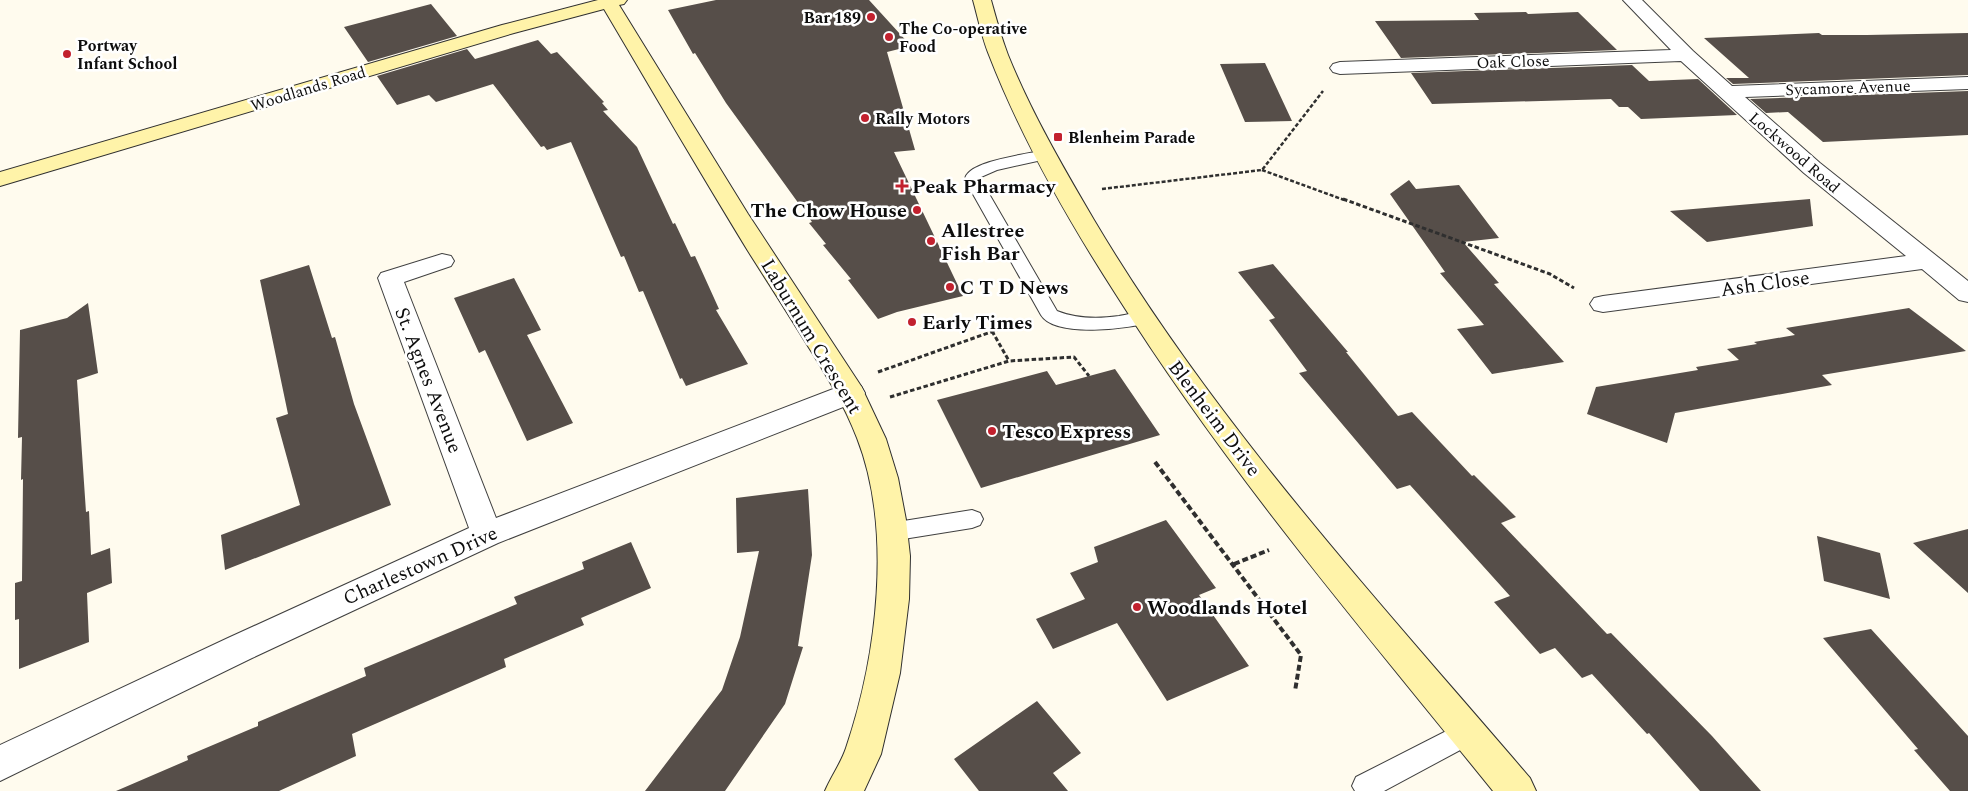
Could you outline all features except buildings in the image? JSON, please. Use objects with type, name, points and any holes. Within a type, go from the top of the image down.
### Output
[{"type":"street","name":"Blenheim Drive","points":[[982,0],[998,54],[1045,155],[1066,194],[1144,318],[1228,438],[1283,509],[1517,791]]},
{"type":"street","name":"Lockwood Road","points":[[1632,0],[1686,55],[1812,168],[1968,294]]},
{"type":"street","name":"Woodlands Road","points":[[0,179],[426,52],[613,1]]},
{"type":"street","name":"Laburnum Crescent","points":[[613,1],[736,214],[851,394],[872,439],[883,478],[891,532],[894,556],[893,598],[884,673],[863,754],[844,791]]},
{"type":"street","name":"Oak Close","points":[[1340,68],[1686,55]]},
{"type":"street","name":"Sycamore Avenue","points":[[1728,92],[1968,83]]},
{"type":"street","name":"St. Agnes Avenue","points":[[442,261],[390,278],[487,534]]},
{"type":"street","name":"Ash Close","points":[[1602,304],[1927,261]]},
{"type":"street","name":"Charlestown Drive","points":[[0,764],[275,632],[487,534],[851,394]]},
{"type":"lane","points":[[1045,155],[984,168],[973,175],[973,180],[1050,315],[1062,321],[1085,326],[1144,318]]},
{"type":"lane","points":[[891,532],[972,519]]},
{"type":"lane","points":[[1366,786],[1468,732]]},
{"type":"path","points":[[1262,170],[1340,68]]},
{"type":"path","points":[[1066,194],[1262,170],[1550,274],[1602,304]]},
{"type":"path","points":[[851,394],[992,331],[1048,311]]},
{"type":"path","points":[[992,331],[1009,361]]},
{"type":"path","points":[[851,394],[1009,361],[1074,357],[1089,376]]},
{"type":"path","points":[[1155,462],[1302,655],[1295,691]]},
{"type":"place","name":"Bar 189","points":[[871,17]]},
{"type":"place","name":"The Co-operative Food","points":[[889,37]]},
{"type":"place","name":"Portway Infant School","points":[[67,54]]},
{"type":"place","name":"Rally Motors","points":[[865,118]]},
{"type":"place","name":"Blenheim Parade","points":[[1058,137]]},
{"type":"place","name":"Peak Pharmacy","points":[[902,186]]},
{"type":"place","name":"The Chow House","points":[[917,210]]},
{"type":"place","name":"Allestree Fish Bar","points":[[931,241]]},
{"type":"place","name":"C T D News","points":[[950,287]]},
{"type":"place","name":"Early Times","points":[[912,322]]},
{"type":"place","name":"Tesco Express","points":[[992,431]]},
{"type":"place","name":"Woodlands Hotel","points":[[1137,607]]}]
